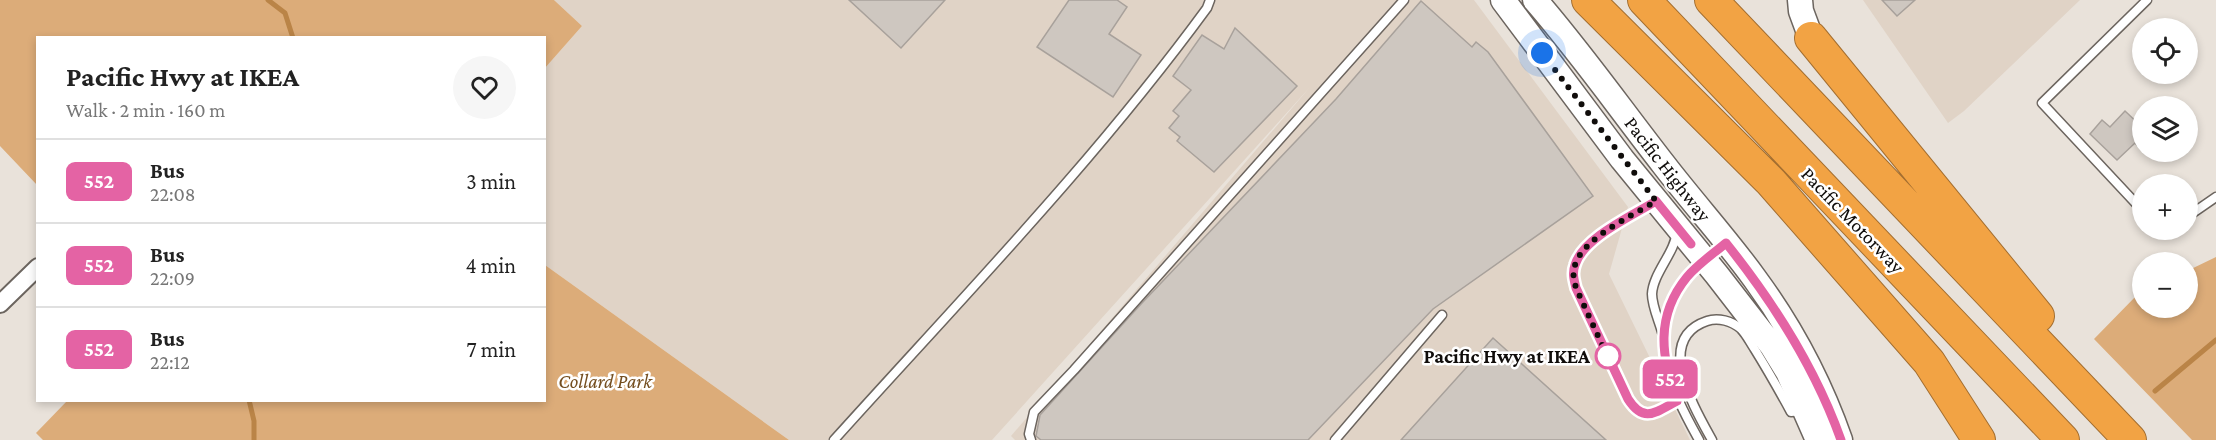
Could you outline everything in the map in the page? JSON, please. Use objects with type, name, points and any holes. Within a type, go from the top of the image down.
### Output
[{"type":"highway","points":[[1588,0],[1771,182],[1929,362],[1979,440]]},
{"type":"highway","name":"Pacific Motorway","points":[[1644,0],[2063,440]]},
{"type":"highway","points":[[1711,0],[2130,440]]},
{"type":"highway","points":[[1811,38],[2139,440]]},
{"type":"street","name":"Pacific Highway","points":[[1503,0],[1656,201],[1772,346],[1788,372],[1818,440]]},
{"type":"street","name":"Pacific Highway","points":[[1535,0],[1755,279],[1790,333],[1829,408],[1840,440]]},
{"type":"street","points":[[1800,0],[1801,11],[1811,38]]},
{"type":"street","points":[[0,304],[36,269]]},
{"type":"lane","points":[[834,440],[1065,184],[1164,66],[1207,8],[1210,0]]},
{"type":"lane","points":[[1031,440],[1029,434],[1034,412],[1404,0]]},
{"type":"lane","points":[[2132,199],[2042,103],[2147,0]]},
{"type":"lane","points":[[2198,209],[2216,197]]},
{"type":"lane","points":[[1656,201],[1587,245],[1575,264],[1573,275],[1576,288],[1635,410],[1643,414],[1653,414],[1677,401]]},
{"type":"lane","points":[[1677,227],[1674,244],[1652,294],[1663,335],[1666,366],[1677,401],[1699,440]]},
{"type":"lane","points":[[1663,335],[1667,316],[1679,288],[1726,243]]},
{"type":"lane","points":[[1335,440],[1442,315]]},
{"type":"lane","points":[[1712,440],[1682,375],[1679,360],[1680,347],[1690,331],[1711,320],[1727,320],[1741,330],[1768,370],[1791,412],[1807,411]]},
{"type":"shaded area","points":[[554,0],[1474,0],[1628,207],[1609,274],[1690,440],[1015,440],[1011,436],[1310,87],[992,440],[789,440],[546,266],[546,67],[582,26]]},
{"type":"shaded area","points":[[1863,0],[2080,0],[1964,111],[1948,123]]},
{"type":"green space","points":[[0,0],[554,0],[582,26],[546,67],[546,36],[36,36],[36,184],[0,146]]},
{"type":"green space","points":[[2216,257],[2216,440],[2192,440],[2094,339],[2132,300],[2132,318],[2198,318],[2198,266]]},
{"type":"green space","name":"Collard Park","points":[[546,266],[789,440],[43,440],[36,433],[66,402],[546,402]]},
{"type":"building","points":[[849,0],[945,0],[901,48]]},
{"type":"building","points":[[1069,0],[1117,0],[1127,7],[1109,34],[1141,55],[1113,97],[1037,47]]},
{"type":"building","points":[[1882,0],[1915,0],[1897,16]]},
{"type":"building","points":[[1421,1],[1472,47],[1476,42],[1488,52],[1593,196],[1433,309],[1308,440],[1041,440],[1036,436],[1040,415],[1142,303],[1336,99]]},
{"type":"building","points":[[1235,28],[1297,86],[1214,172],[1177,141],[1180,137],[1169,128],[1179,116],[1173,111],[1191,90],[1173,76],[1202,35],[1224,49]]},
{"type":"building","points":[[2125,111],[2132,118],[2132,146],[2117,160],[2090,134],[2102,120],[2110,127]]},
{"type":"building","points":[[1493,338],[1606,440],[1401,440]]},
{"type":"waterway","points":[[268,0],[285,13],[292,36]]},
{"type":"waterway","points":[[2155,391],[2216,340]]},
{"type":"waterway","points":[[249,402],[254,421],[254,440]]},
{"type":"bus line","name":"552","points":[[1691,244],[1656,201],[1587,245],[1575,264],[1573,275],[1576,288],[1635,410],[1643,414],[1653,414],[1677,401],[1663,349],[1667,316],[1679,288],[1726,243],[1755,279],[1790,333],[1829,408],[1841,440]]},
{"type":"place","name":"Pacific Hwy at IKEA","points":[[1608,356]]},
{"type":"route","points":[[1542,53],[1656,201],[1587,245],[1575,264],[1573,275],[1576,288],[1610,362],[1608,356]]}]
